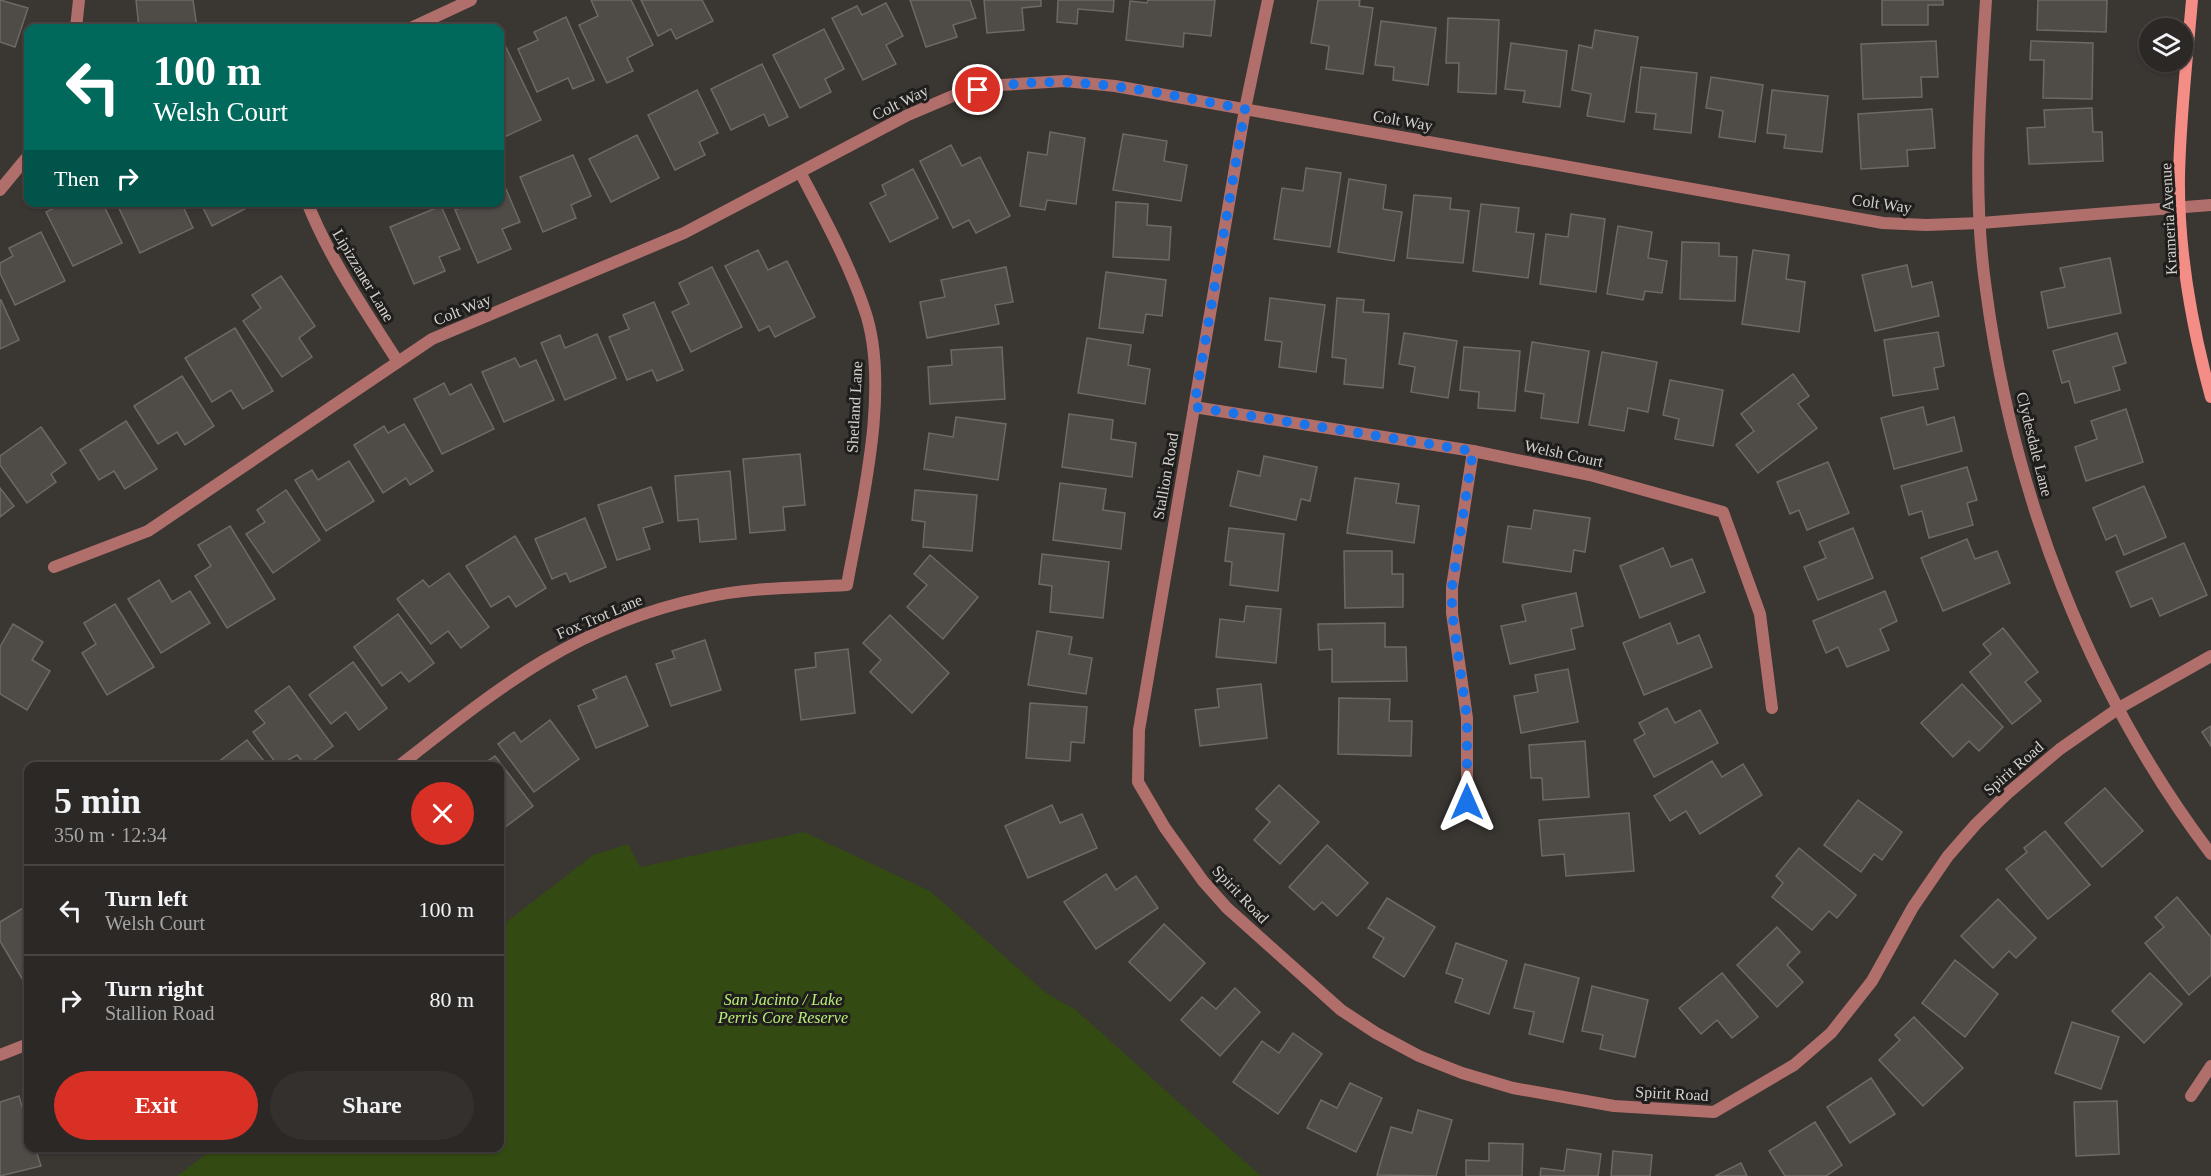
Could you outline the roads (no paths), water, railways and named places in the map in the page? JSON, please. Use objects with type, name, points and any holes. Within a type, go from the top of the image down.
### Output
[{"type":"street","points":[[76,24],[79,0]]},
{"type":"street","points":[[417,24],[447,5],[471,0]]},
{"type":"street","name":"Stallion Road","points":[[1138,782],[1139,730],[1245,109],[1268,0]]},
{"type":"street","name":"Clydesdale Lane","points":[[1986,0],[1979,122],[1981,224],[1988,301],[2009,418],[2031,502],[2055,572],[2084,640],[2119,708],[2189,825],[2211,854]]},
{"type":"street","name":"Krameria Avenue","points":[[2192,0],[2181,130],[2180,209],[2192,312],[2211,397]]},
{"type":"street","name":"Colt Way","points":[[54,567],[148,531],[432,339],[625,260],[684,232],[917,111],[955,95],[1001,85],[1065,81],[1115,86],[1883,223],[1981,224],[2211,205]]},
{"type":"street","points":[[0,190],[24,161]]},
{"type":"street","name":"Shetland Lane","points":[[800,172],[834,238],[865,310],[874,354],[873,417],[863,499],[847,585]]},
{"type":"street","name":"Lipizzaner Lane","points":[[309,207],[319,232],[345,280],[398,362]]},
{"type":"street","name":"Welsh Court","points":[[1194,407],[1473,451],[1590,475],[1723,512],[1760,614],[1772,708]]},
{"type":"street","points":[[1467,802],[1467,718],[1452,612],[1452,587],[1473,451]]},
{"type":"street","name":"Fox Trot Lane","points":[[404,762],[490,694],[540,660],[596,632],[648,611],[703,597],[753,591],[847,585]]},
{"type":"street","name":"Spirit Road","points":[[1138,782],[1165,828],[1203,881],[1227,908],[1341,1010],[1376,1033],[1419,1056],[1462,1073],[1513,1088],[1614,1106],[1714,1112],[1794,1065],[1831,1033],[1872,981],[1913,907],[1942,864],[1976,824],[2060,749],[2119,708],[2211,656]]},
{"type":"street","points":[[0,1055],[24,1046]]},
{"type":"street","points":[[2191,1096],[2211,1066]]},
{"type":"park label","name":"San Jacinto / Lake Perris Core Reserve","points":[[783,1008]]}]
